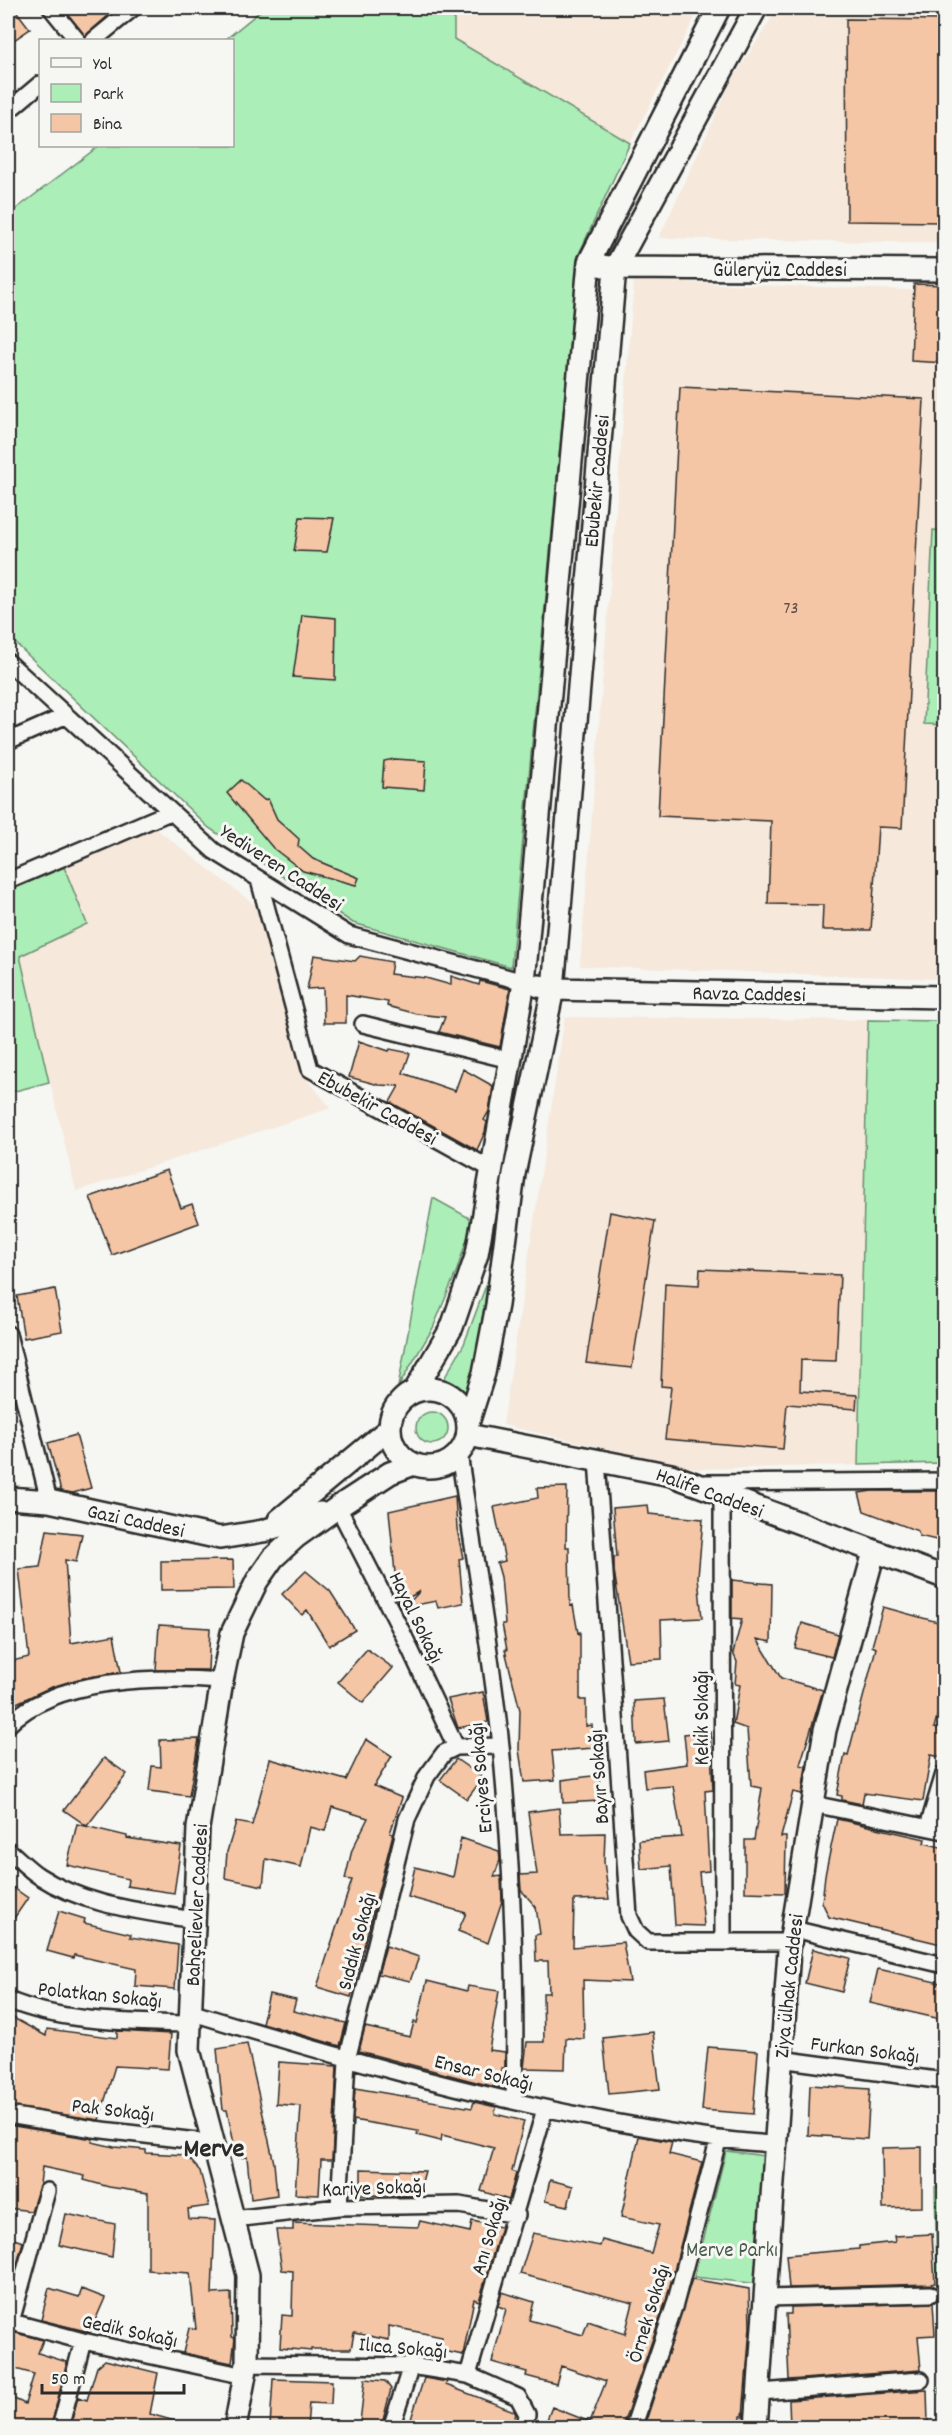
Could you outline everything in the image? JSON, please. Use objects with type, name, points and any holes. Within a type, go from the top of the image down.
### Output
[{"type":"main road","name":"Ebubekir Caddesi","points":[[414,1392],[435,1360],[466,1290],[477,1254],[524,982],[590,262],[719,8]]},
{"type":"main road","name":"Ebubekir Caddesi","points":[[465,1437],[484,1373],[497,1305],[514,1174],[553,989],[615,268],[756,8]]},
{"type":"main road","name":"Güleryüz Caddesi","points":[[590,262],[615,268],[945,270]]},
{"type":"main road","points":[[524,982],[553,989]]},
{"type":"main road","name":"Ravza Caddesi","points":[[553,989],[945,997]]},
{"type":"main road","name":"Ebubekir Caddesi","points":[[491,1169],[514,1174]]},
{"type":"main road","points":[[435,1389],[447,1393],[458,1401],[465,1437],[445,1464],[433,1467],[414,1464],[399,1453],[392,1441],[390,1428],[392,1415],[399,1403],[414,1392],[435,1389]]},
{"type":"main road","points":[[263,1531],[299,1506],[390,1428]]},
{"type":"main road","name":"Halife Caddesi","points":[[465,1437],[663,1473],[945,1577]]},
{"type":"main road","name":"Bahçelievler Caddesi","points":[[235,2427],[246,2370],[248,2275],[189,2050],[198,1828],[222,1681],[232,1633],[256,1581],[273,1558],[296,1537],[338,1507],[390,1473],[414,1464]]},
{"type":"main road","name":"Gazi Caddesi","points":[[8,1498],[49,1501],[220,1538],[263,1531],[338,1507]]},
{"type":"main road","name":"Ziya ülhak Caddesi","points":[[756,2427],[780,2059],[792,1936],[825,1730],[874,1552]]},
{"type":"street","points":[[51,8],[75,39]]},
{"type":"street","points":[[94,39],[134,8]]},
{"type":"street","points":[[8,111],[39,85]]},
{"type":"street","name":"Yediveren Caddesi","points":[[8,662],[214,851],[259,880],[349,935],[524,982]]},
{"type":"street","points":[[8,741],[65,716]]},
{"type":"street","points":[[8,881],[170,812]]},
{"type":"street","name":"Ebubekir Caddesi","points":[[259,880],[310,1069],[491,1169]]},
{"type":"street","points":[[363,1024],[510,1060]]},
{"type":"street","points":[[8,1334],[49,1501]]},
{"type":"street","name":"Erciyes Sokağı","points":[[465,1437],[501,1746],[513,1940],[516,2032],[514,2101]]},
{"type":"street","name":"Bayır Sokağı","points":[[597,1460],[629,1916],[636,1931],[648,1942],[723,1942],[792,1936],[945,1965]]},
{"type":"street","points":[[693,1483],[945,1481]]},
{"type":"street","name":"Kekik Sokağı","points":[[722,1495],[723,1942]]},
{"type":"street","name":"Hayal Sokağı","points":[[338,1507],[404,1634],[456,1747]]},
{"type":"street","points":[[8,1725],[16,1716],[55,1695],[110,1683],[191,1679],[222,1681]]},
{"type":"street","points":[[456,1747],[501,1746]]},
{"type":"street","name":"Sıddık Sokağı","points":[[339,2207],[347,2060],[407,1819],[427,1776],[444,1753],[456,1747]]},
{"type":"street","points":[[928,1827],[945,1774]]},
{"type":"street","points":[[813,1804],[945,1831]]},
{"type":"street","points":[[8,1850],[39,1876],[74,1893],[106,1905],[194,1920]]},
{"type":"street","name":"Polatkan Sokağı","points":[[8,2000],[42,2012],[129,2022],[190,2018]]},
{"type":"street","name":"Ensar Sokağı","points":[[190,2018],[545,2109],[718,2141],[774,2144]]},
{"type":"street","name":"Furkan Sokağı","points":[[780,2059],[945,2081]]},
{"type":"street","name":"Anı Sokağı","points":[[468,2375],[517,2214],[545,2109]]},
{"type":"street","name":"Pak Sokağı","points":[[8,2115],[94,2129],[214,2143]]},
{"type":"street","name":"Örnek Sokağı","points":[[633,2427],[675,2304],[718,2141]]},
{"type":"street","points":[[10,2321],[46,2191]]},
{"type":"street","name":"Kariye Sokağı","points":[[233,2219],[339,2207],[459,2205],[517,2214]]},
{"type":"street","points":[[766,2298],[930,2294]]},
{"type":"street","name":"Gedik Sokağı","points":[[10,2321],[83,2341],[246,2370]]},
{"type":"street","points":[[60,2427],[83,2341]]},
{"type":"street","points":[[391,2427],[411,2366]]},
{"type":"street","name":"Ilıca Sokağı","points":[[246,2370],[411,2366],[468,2375],[518,2397],[526,2414],[525,2427]]},
{"type":"street","points":[[760,2391],[921,2380]]},
{"type":"shaded area","points":[[454,8],[700,8],[630,143],[453,39]]},
{"type":"shaded area","points":[[778,8],[944,8],[944,243],[659,238],[731,82]]},
{"type":"shaded area","points":[[634,281],[944,291],[944,531],[933,531],[924,724],[944,725],[944,979],[580,966]]},
{"type":"shaded area","points":[[154,827],[259,908],[306,1078],[331,1108],[76,1191],[20,955],[86,924],[64,867]]},
{"type":"shaded area","points":[[565,1017],[868,1020],[858,1465],[699,1469],[503,1425]]},
{"type":"green space","points":[[264,8],[454,8],[454,39],[630,143],[578,256],[511,967],[353,923],[209,828],[8,636],[8,215],[98,147],[234,147],[234,39],[226,39]]},
{"type":"green space","points":[[933,530],[944,531],[944,725],[924,724]]},
{"type":"green space","points":[[64,867],[87,924],[20,956],[49,1082],[8,1093],[8,891]]},
{"type":"green space","points":[[868,1020],[944,1021],[944,1463],[858,1465]]},
{"type":"green space","points":[[433,1198],[473,1220],[457,1270],[433,1328],[398,1387]]},
{"type":"green space","points":[[488,1280],[470,1401],[441,1384],[464,1344]]},
{"type":"green space","points":[[432,1412],[443,1417],[448,1428],[443,1439],[432,1444],[421,1439],[416,1428],[421,1417]]},
{"type":"green space","name":"Merve Parkı","points":[[726,2151],[765,2156],[760,2284],[694,2277]]},
{"type":"green space","points":[[935,2187],[944,2187],[944,2428],[941,2427]]},
{"type":"building","points":[[8,8],[14,8],[30,29],[8,44]]},
{"type":"building","points":[[63,8],[117,8],[85,36]]},
{"type":"building","points":[[846,19],[945,20],[945,222],[847,221]]},
{"type":"building","points":[[914,284],[945,285],[945,363],[911,361]]},
{"type":"building","points":[[680,387],[924,399],[902,828],[878,827],[871,930],[822,930],[823,905],[768,904],[771,821],[658,816]]},
{"type":"building","points":[[300,517],[334,518],[327,552],[294,551]]},
{"type":"building","points":[[302,615],[336,618],[335,680],[293,677]]},
{"type":"building","points":[[394,759],[426,761],[424,790],[382,787],[384,761]]},
{"type":"building","points":[[241,780],[264,800],[268,799],[277,819],[299,839],[298,846],[313,859],[359,878],[356,885],[303,871],[273,848],[227,793]]},
{"type":"building","points":[[314,955],[355,961],[360,956],[392,962],[390,974],[426,978],[451,985],[451,976],[479,985],[480,981],[510,989],[500,1047],[439,1032],[445,1017],[417,1014],[387,1006],[388,1002],[346,995],[346,1023],[324,1023],[323,988],[307,989]]},
{"type":"building","points":[[359,1041],[389,1051],[390,1049],[410,1053],[403,1073],[455,1091],[463,1069],[493,1086],[489,1111],[484,1120],[487,1122],[485,1132],[477,1150],[390,1102],[399,1086],[379,1085],[349,1077]]},
{"type":"building","points":[[167,1170],[181,1208],[192,1204],[199,1223],[112,1255],[90,1197]]},
{"type":"building","points":[[610,1212],[655,1221],[632,1368],[586,1363]]},
{"type":"building","points":[[700,1269],[840,1275],[836,1361],[801,1360],[800,1391],[857,1395],[856,1409],[787,1404],[783,1449],[665,1439],[671,1387],[661,1386],[665,1283],[699,1285]]},
{"type":"building","points":[[55,1289],[62,1331],[24,1338],[17,1296]]},
{"type":"building","points":[[76,1435],[91,1488],[73,1493],[61,1491],[48,1443]]},
{"type":"building","points":[[567,1487],[566,1547],[569,1547],[570,1606],[573,1605],[578,1633],[580,1632],[580,1700],[586,1700],[586,1726],[592,1725],[594,1748],[552,1751],[555,1780],[524,1782],[519,1750],[520,1710],[505,1650],[507,1650],[502,1624],[505,1624],[501,1577],[497,1563],[505,1561],[494,1507],[538,1498],[537,1488]]},
{"type":"building","points":[[945,1491],[945,1542],[919,1536],[918,1531],[864,1511],[859,1493]]},
{"type":"building","points":[[455,1496],[457,1529],[463,1558],[459,1559],[463,1603],[438,1608],[436,1601],[405,1607],[420,1591],[398,1604],[389,1511]]},
{"type":"building","points":[[648,1505],[649,1514],[703,1519],[698,1577],[702,1618],[661,1620],[662,1659],[628,1661],[614,1570],[614,1557],[617,1557],[613,1508]]},
{"type":"building","points":[[47,1530],[82,1534],[76,1562],[65,1560],[71,1643],[114,1635],[121,1672],[78,1679],[49,1688],[8,1707],[8,1662],[29,1657],[19,1569],[40,1567]]},
{"type":"building","points":[[233,1560],[234,1589],[161,1590],[161,1561]]},
{"type":"building","points":[[306,1571],[330,1591],[355,1630],[329,1646],[307,1610],[302,1615],[282,1594]]},
{"type":"building","points":[[732,1580],[772,1584],[771,1642],[757,1639],[781,1678],[823,1690],[800,1765],[806,1766],[802,1794],[793,1792],[781,1837],[786,1837],[785,1893],[745,1892],[745,1840],[754,1840],[762,1788],[751,1786],[747,1729],[733,1724],[740,1685],[735,1684],[737,1662],[733,1653],[742,1619],[732,1618]]},
{"type":"building","points":[[883,1607],[945,1624],[945,1687],[934,1728],[945,1730],[945,1758],[931,1755],[923,1801],[864,1793],[862,1804],[842,1800],[842,1796],[837,1795],[845,1754],[848,1755],[876,1648],[872,1646]]},
{"type":"building","points":[[802,1623],[838,1634],[832,1657],[795,1648]]},
{"type":"building","points":[[159,1625],[210,1628],[208,1670],[156,1670]]},
{"type":"building","points":[[367,1649],[393,1668],[363,1703],[338,1682]]},
{"type":"building","points":[[483,1692],[488,1722],[458,1728],[448,1699]]},
{"type":"building","points":[[664,1699],[669,1741],[636,1744],[634,1701]]},
{"type":"building","points":[[710,1731],[713,1790],[705,1791],[709,1871],[699,1872],[704,1926],[675,1925],[671,1866],[641,1869],[639,1840],[682,1837],[673,1786],[645,1788],[643,1770],[687,1764],[684,1734]]},
{"type":"building","points":[[199,1739],[189,1796],[149,1791],[152,1766],[161,1767],[160,1740]]},
{"type":"building","points":[[366,1739],[392,1756],[374,1786],[402,1798],[390,1833],[393,1834],[351,1997],[317,1987],[352,1880],[345,1879],[352,1850],[368,1818],[332,1807],[325,1831],[310,1827],[301,1867],[266,1859],[263,1886],[225,1878],[227,1852],[236,1822],[252,1825],[270,1759],[346,1780]]},
{"type":"building","points":[[104,1758],[127,1774],[87,1826],[64,1810]]},
{"type":"building","points":[[456,1759],[483,1778],[467,1799],[440,1780]]},
{"type":"building","points":[[599,1775],[600,1801],[563,1803],[562,1780]]},
{"type":"building","points":[[559,1808],[561,1834],[605,1833],[604,1862],[609,1899],[574,1900],[573,1947],[623,1942],[630,1982],[583,1980],[584,2039],[566,2038],[565,2069],[524,2068],[527,2042],[544,2042],[543,1993],[549,1993],[548,1961],[536,1961],[535,1935],[540,1934],[536,1907],[521,1890],[520,1875],[537,1874],[528,1812]]},
{"type":"building","points":[[837,1819],[925,1839],[924,1843],[945,1848],[945,1945],[829,1917],[822,1902],[825,1875]]},
{"type":"building","points":[[77,1824],[127,1836],[127,1838],[181,1846],[174,1893],[127,1886],[128,1879],[67,1865]]},
{"type":"building","points":[[461,1838],[499,1851],[500,1860],[494,1877],[501,1876],[502,1901],[488,1943],[458,1931],[466,1913],[408,1897],[415,1867],[453,1877]]},
{"type":"building","points":[[8,1884],[28,1898],[8,1927]]},
{"type":"building","points":[[59,1911],[85,1919],[84,1923],[131,1934],[130,1937],[178,1945],[175,1989],[135,1986],[136,1969],[47,1951]]},
{"type":"building","points":[[386,1946],[419,1957],[410,1981],[378,1974]]},
{"type":"building","points":[[813,1949],[850,1958],[842,1992],[805,1983]]},
{"type":"building","points":[[878,1969],[945,1984],[945,2020],[870,2003]]},
{"type":"building","points":[[427,1981],[467,1991],[468,1986],[499,1991],[489,2050],[505,2052],[505,2068],[501,2068],[499,2088],[359,2051],[365,2027],[410,2037],[414,2022],[417,2023]]},
{"type":"building","points":[[269,1994],[296,2000],[293,2011],[346,2023],[340,2046],[262,2023]]},
{"type":"building","points":[[8,2015],[46,2036],[47,2029],[117,2038],[117,2031],[171,2034],[168,2069],[115,2066],[99,2120],[8,2106]]},
{"type":"building","points":[[653,2032],[660,2089],[609,2094],[603,2038]]},
{"type":"building","points":[[247,2044],[274,2163],[277,2195],[251,2199],[247,2157],[237,2158],[227,2110],[223,2110],[217,2049]]},
{"type":"building","points":[[708,2047],[758,2051],[753,2114],[702,2110]]},
{"type":"building","points":[[279,2062],[337,2066],[332,2160],[321,2160],[319,2195],[295,2194],[301,2106],[276,2104]]},
{"type":"building","points":[[810,2085],[870,2089],[867,2139],[808,2135]]},
{"type":"building","points":[[355,2088],[472,2108],[474,2102],[496,2107],[495,2114],[524,2121],[512,2171],[516,2173],[509,2200],[481,2191],[494,2148],[442,2135],[441,2141],[417,2135],[418,2131],[353,2120]]},
{"type":"building","points":[[8,2125],[93,2139],[92,2142],[146,2150],[146,2153],[186,2155],[200,2171],[209,2206],[188,2209],[189,2219],[215,2220],[212,2294],[231,2293],[232,2337],[235,2338],[232,2363],[183,2353],[189,2328],[196,2329],[190,2273],[148,2270],[148,2193],[109,2187],[84,2180],[85,2176],[42,2167],[40,2184],[31,2211],[8,2208]]},
{"type":"building","points":[[639,2136],[672,2142],[669,2154],[702,2162],[666,2301],[622,2427],[544,2427],[552,2407],[590,2422],[606,2381],[561,2366],[556,2384],[526,2376],[527,2372],[492,2362],[506,2309],[498,2306],[502,2292],[534,2302],[529,2320],[583,2335],[588,2321],[625,2334],[633,2303],[520,2274],[533,2233],[600,2246],[602,2240],[651,2253],[659,2225],[621,2217]]},
{"type":"building","points":[[922,2147],[922,2207],[883,2208],[882,2148]]},
{"type":"building","points":[[361,2169],[425,2171],[418,2196],[361,2195]]},
{"type":"building","points":[[550,2180],[573,2186],[568,2206],[545,2201]]},
{"type":"building","points":[[66,2214],[115,2224],[112,2257],[59,2245]]},
{"type":"building","points":[[420,2221],[470,2232],[472,2221],[501,2227],[479,2301],[474,2299],[463,2355],[439,2350],[442,2337],[389,2326],[389,2340],[354,2333],[351,2349],[311,2349],[311,2351],[280,2348],[282,2315],[292,2316],[293,2271],[282,2270],[276,2230],[293,2230],[293,2223],[418,2227]]},
{"type":"building","points":[[932,2234],[935,2283],[789,2288],[786,2255],[859,2249],[859,2246],[895,2242],[894,2236]]},
{"type":"building","points":[[8,2237],[23,2242],[8,2298]]},
{"type":"building","points":[[692,2279],[749,2289],[750,2327],[743,2416],[741,2416],[740,2427],[659,2427],[645,2424]]},
{"type":"building","points":[[49,2288],[79,2297],[82,2289],[105,2298],[90,2332],[41,2320]]},
{"type":"building","points":[[933,2303],[935,2335],[918,2336],[921,2370],[789,2380],[786,2314],[791,2314],[791,2307]]},
{"type":"building","points":[[8,2331],[43,2340],[38,2353],[67,2362],[51,2427],[8,2427],[8,2396],[25,2404],[34,2374],[8,2367]]},
{"type":"building","points":[[105,2360],[158,2373],[150,2414],[182,2423],[182,2427],[70,2427],[78,2397],[87,2400],[97,2367]]},
{"type":"building","points":[[424,2378],[447,2382],[446,2385],[514,2411],[516,2414],[511,2427],[439,2427],[411,2419]]},
{"type":"building","points":[[273,2379],[332,2381],[331,2404],[309,2403],[307,2427],[270,2427]]},
{"type":"building","points":[[365,2379],[385,2381],[391,2389],[382,2424],[360,2422]]},
{"type":"building","points":[[927,2390],[928,2424],[790,2427],[789,2400]]},
{"type":"district","name":"Merve","points":[[214,2147]]}]
